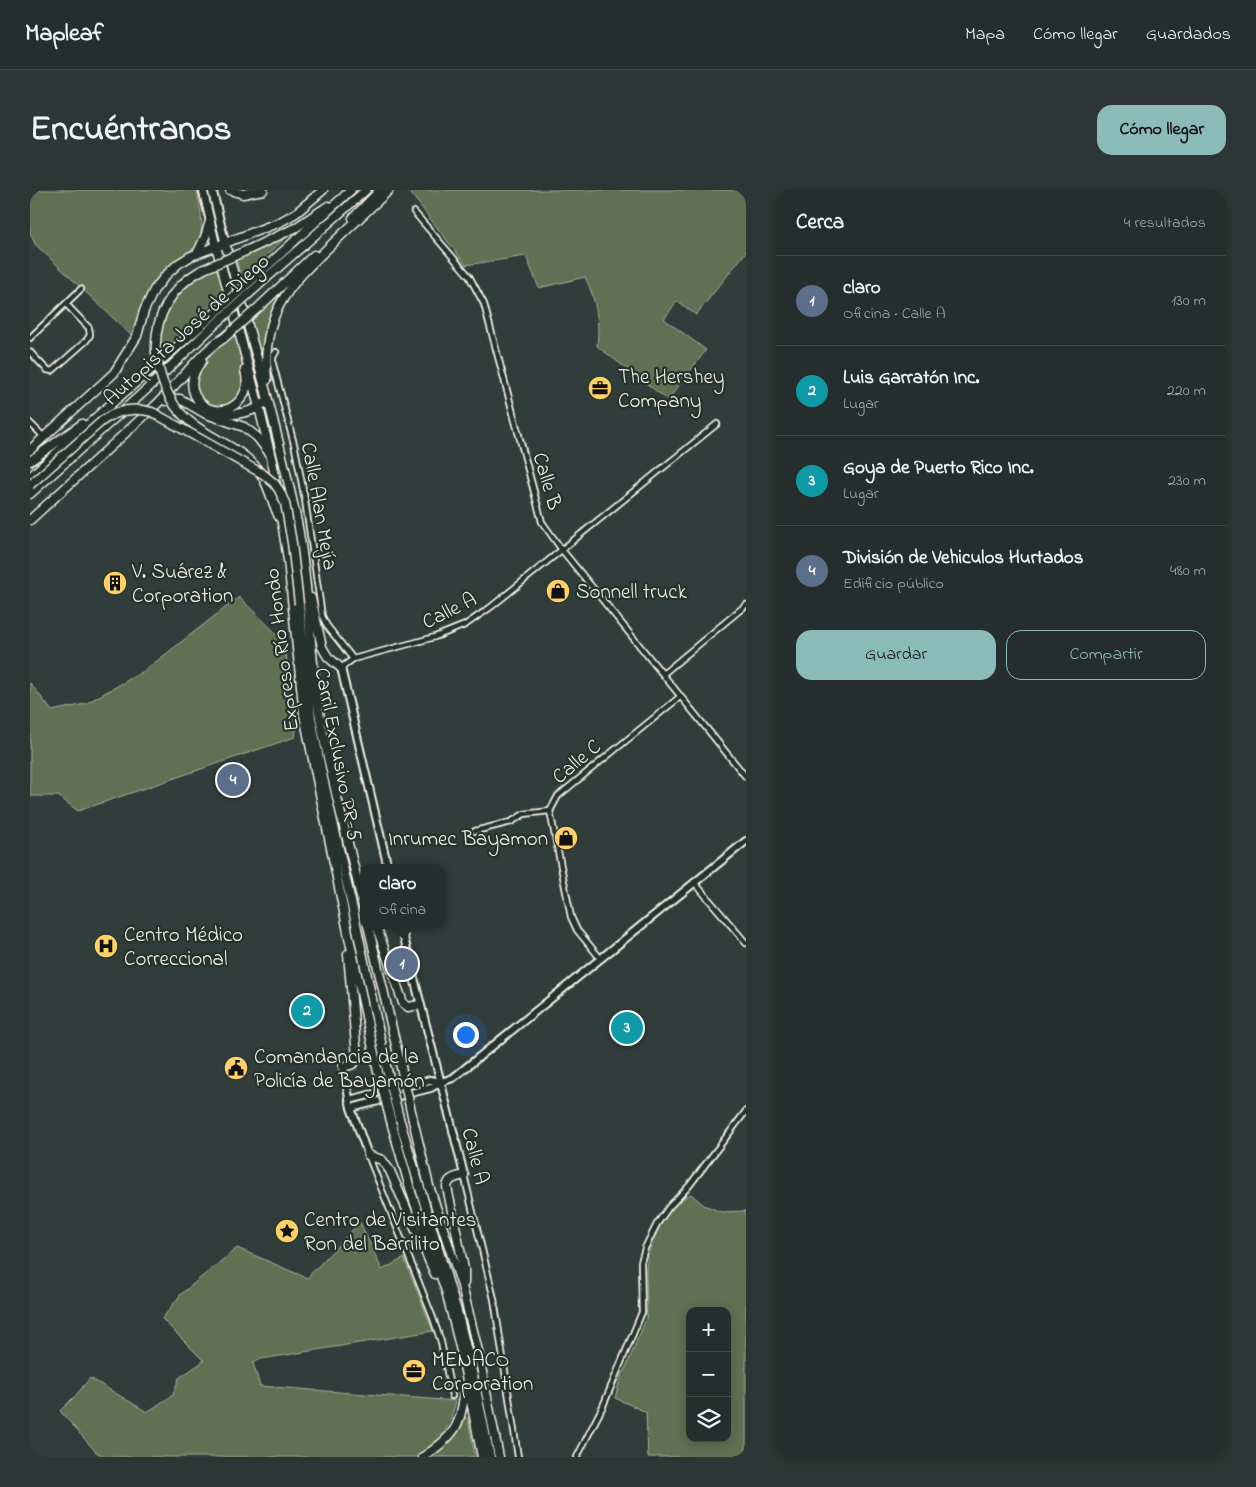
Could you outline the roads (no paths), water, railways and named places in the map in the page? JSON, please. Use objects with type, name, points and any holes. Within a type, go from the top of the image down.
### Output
[{"type":"highway","points":[[230,190],[243,194],[263,190]]},
{"type":"highway","points":[[30,450],[114,373],[137,336],[144,311],[154,290],[166,274],[178,264],[197,254],[264,229],[287,218],[323,190]]},
{"type":"highway","name":"Autopista José de Diego","points":[[30,494],[146,389],[267,266],[352,190]]},
{"type":"highway","name":"Autopista José de Diego","points":[[30,477],[103,411],[272,274],[366,190]]},
{"type":"highway","points":[[245,355],[246,384],[240,399],[231,407],[223,410],[212,409],[202,404],[193,392],[191,382],[193,374],[200,363],[380,190]]},
{"type":"highway","points":[[218,418],[259,407],[268,399],[265,361],[266,347],[273,319],[284,295],[299,275],[389,190]]},
{"type":"highway","points":[[283,525],[268,486],[256,467],[239,453],[194,426],[175,406],[162,382],[158,367],[155,343],[158,324],[167,302],[183,283],[204,269],[294,228],[345,196]]},
{"type":"highway","points":[[197,254],[210,221]]},
{"type":"highway","name":"Expreso Río Hondo","points":[[226,243],[284,462],[301,549],[318,706],[335,795],[360,887]]},
{"type":"highway","name":"Expreso Río Hondo","points":[[216,246],[270,453],[283,525],[304,715],[378,1072],[412,1195],[446,1291],[482,1457]]},
{"type":"highway","points":[[30,519],[155,406],[173,388],[194,362],[216,342],[224,338]]},
{"type":"highway","points":[[155,406],[171,399],[180,399],[206,414],[250,431],[270,453]]},
{"type":"highway","name":"Carril Exclusivo PR-5","points":[[30,485],[102,421],[110,416],[131,409],[138,409],[152,412],[263,474],[274,483],[283,497],[288,514],[311,717],[321,769],[387,1070],[399,1118],[458,1315],[490,1457]]},
{"type":"highway","points":[[30,461],[60,438],[103,411]]},
{"type":"highway","points":[[301,549],[322,647],[328,657],[340,668]]},
{"type":"highway","points":[[369,929],[430,1186],[464,1295],[477,1347],[499,1457]]},
{"type":"highway","points":[[377,929],[403,1003],[408,1007],[420,1005]]},
{"type":"highway","points":[[343,1067],[353,1065],[357,1057],[348,954],[350,942]]},
{"type":"highway","points":[[368,1155],[382,1160],[390,1171],[429,1262],[446,1291]]},
{"type":"highway","points":[[464,1175],[450,1179],[447,1187],[464,1269],[464,1295]]},
{"type":"highway","points":[[422,1457],[445,1441],[457,1425],[464,1403],[466,1377]]},
{"type":"main road","points":[[203,190],[216,246]]},
{"type":"main road","points":[[212,190],[226,243]]},
{"type":"street","name":"Calle B","points":[[414,212],[469,276],[484,304],[542,522],[562,550],[746,777]]},
{"type":"street","points":[[30,338],[81,289]]},
{"type":"street","points":[[30,352],[47,370],[52,372],[86,341],[90,335],[88,328],[66,304]]},
{"type":"street","name":"Calle Alan Mejía","points":[[276,352],[273,357],[273,364],[293,442],[303,492],[322,616],[327,626],[353,659]]},
{"type":"street","points":[[30,422],[44,437]]},
{"type":"street","name":"Calle A","points":[[340,668],[353,659],[434,637],[465,625],[492,607],[717,424]]},
{"type":"street","points":[[663,674],[746,606]]},
{"type":"street","points":[[340,668],[387,864]]},
{"type":"street","name":"Calle C","points":[[600,958],[577,930],[571,917],[550,811],[558,796],[681,696]]},
{"type":"street","points":[[474,831],[511,822],[524,814],[550,811]]},
{"type":"street","points":[[350,1108],[431,1088],[453,1078],[746,841]]},
{"type":"street","points":[[694,882],[746,943]]},
{"type":"street","name":"Calle A","points":[[402,929],[494,1299],[518,1457]]},
{"type":"street","points":[[343,1067],[350,1108],[436,1326],[452,1396]]},
{"type":"street","points":[[349,1100],[430,1080],[441,1082]]},
{"type":"street","points":[[577,1457],[603,1406],[642,1312],[641,1262],[645,1248],[657,1224],[669,1207],[689,1186],[746,1111]]},
{"type":"place","name":"The Hershey Company","points":[[600,388]]},
{"type":"place","name":"V. Suárez & Corporation","points":[[115,583]]},
{"type":"place","name":"Sonnell truck","points":[[558,591]]},
{"type":"place","name":"División de Vehiculos Hurtados","points":[[233,780]]},
{"type":"place","name":"Inrumec Bayamon","points":[[566,838]]},
{"type":"place","name":"Centro Médico Correccional","points":[[106,946]]},
{"type":"place","name":"claro","points":[[402,964]]},
{"type":"place","name":"Luis Garratón Inc.","points":[[307,1011]]},
{"type":"place","name":"Goya de Puerto Rico Inc.","points":[[627,1028]]},
{"type":"place","name":"Comandancia de la Policía de Bayamón","points":[[236,1068]]},
{"type":"place","name":"Centro de Visitantes Ron del Barrilito","points":[[287,1231]]},
{"type":"place","name":"MENACO Corporation","points":[[414,1371]]}]
